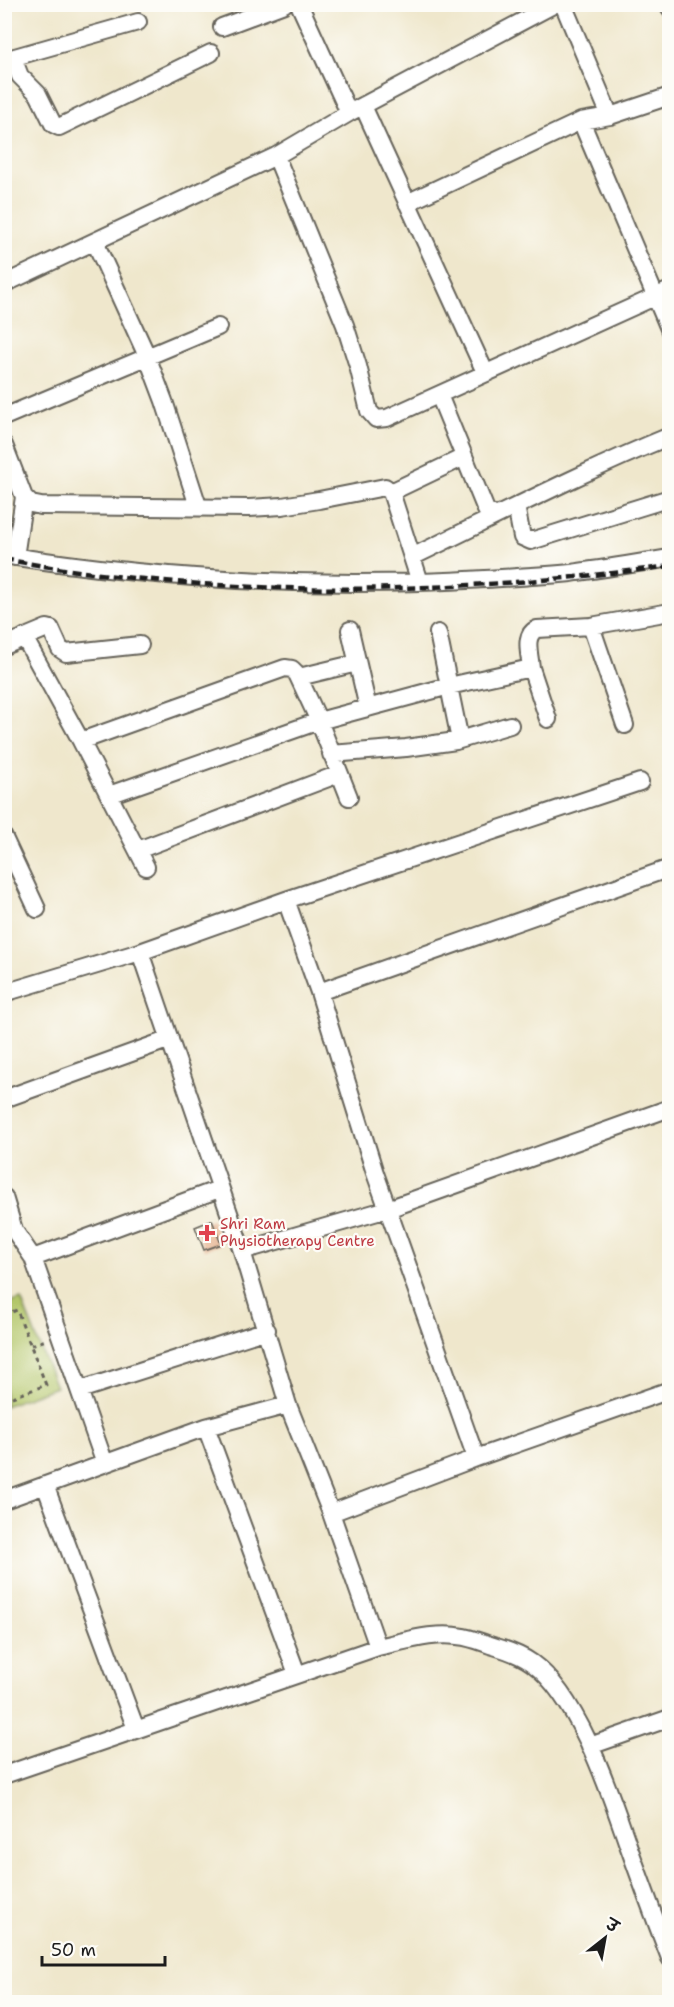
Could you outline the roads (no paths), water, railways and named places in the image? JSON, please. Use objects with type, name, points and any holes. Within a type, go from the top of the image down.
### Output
[{"type":"street","points":[[222,27],[284,4]]},
{"type":"street","points":[[299,4],[408,203],[485,372]]},
{"type":"street","points":[[4,284],[276,156],[534,9],[555,4]]},
{"type":"street","points":[[563,4],[610,116]]},
{"type":"street","points":[[138,22],[9,59],[20,76],[38,94],[53,124],[59,127],[211,53]]},
{"type":"street","points":[[408,203],[581,121],[610,116],[669,96]]},
{"type":"street","points":[[581,121],[663,293],[669,331]]},
{"type":"street","points":[[276,156],[345,325],[371,415],[380,420],[663,293]]},
{"type":"street","points":[[95,242],[147,356],[175,432],[198,506]]},
{"type":"street","points":[[4,417],[218,327]]},
{"type":"street","points":[[439,395],[486,510],[495,516]]},
{"type":"street","points":[[412,557],[626,454],[669,436]]},
{"type":"street","points":[[4,445],[24,497],[31,504],[41,506],[249,508],[282,506],[381,486],[391,492],[420,582]]},
{"type":"street","points":[[391,492],[464,457]]},
{"type":"street","points":[[24,497],[10,556],[74,566],[167,576],[334,584],[420,582],[569,573],[669,558]]},
{"type":"street","points":[[516,506],[522,537],[531,541],[669,498]]},
{"type":"street","points":[[548,719],[531,668],[528,637],[532,631],[545,628],[591,626],[669,612]]},
{"type":"street","points":[[591,626],[625,725]]},
{"type":"street","points":[[4,645],[48,628],[51,629],[60,649],[68,653],[140,645]]},
{"type":"street","points":[[350,630],[368,708]]},
{"type":"street","points":[[438,633],[460,740]]},
{"type":"street","points":[[24,637],[146,867]]},
{"type":"street","points":[[298,677],[357,663]]},
{"type":"street","points":[[81,741],[285,668],[295,671],[298,677],[319,721],[349,797]]},
{"type":"street","points":[[109,795],[319,721],[449,686],[531,668]]},
{"type":"street","points":[[332,754],[406,748],[460,740],[510,725]]},
{"type":"street","points":[[138,850],[339,774]]},
{"type":"street","points":[[4,993],[140,952],[286,900],[640,782]]},
{"type":"street","points":[[4,838],[37,909]]},
{"type":"street","points":[[319,992],[669,868]]},
{"type":"street","points":[[286,900],[319,992],[388,1209],[476,1458]]},
{"type":"street","points":[[140,952],[242,1251],[288,1406],[331,1513],[378,1647]]},
{"type":"street","points":[[4,1099],[170,1040]]},
{"type":"street","points":[[242,1251],[388,1209],[669,1108]]},
{"type":"street","points":[[33,1258],[219,1189]]},
{"type":"street","points":[[4,1197],[9,1231],[33,1258],[105,1464]]},
{"type":"street","points":[[80,1390],[267,1330]]},
{"type":"street","points":[[331,1513],[476,1458],[669,1390]]},
{"type":"street","points":[[4,1500],[206,1427],[288,1406]]},
{"type":"street","points":[[206,1427],[297,1674]]},
{"type":"street","points":[[45,1485],[136,1730]]},
{"type":"street","points":[[4,1775],[378,1647],[425,1637],[443,1635],[464,1637],[516,1654],[533,1664],[551,1682],[584,1731],[610,1795],[669,1958]]},
{"type":"street","points":[[590,1746],[669,1718]]},
{"type":"railway","points":[[4,559],[86,572],[170,581],[253,587],[337,589],[504,583],[670,566]]},
{"type":"place","name":"Shri Ram Physiotherapy Centre","points":[[207,1233]]}]
